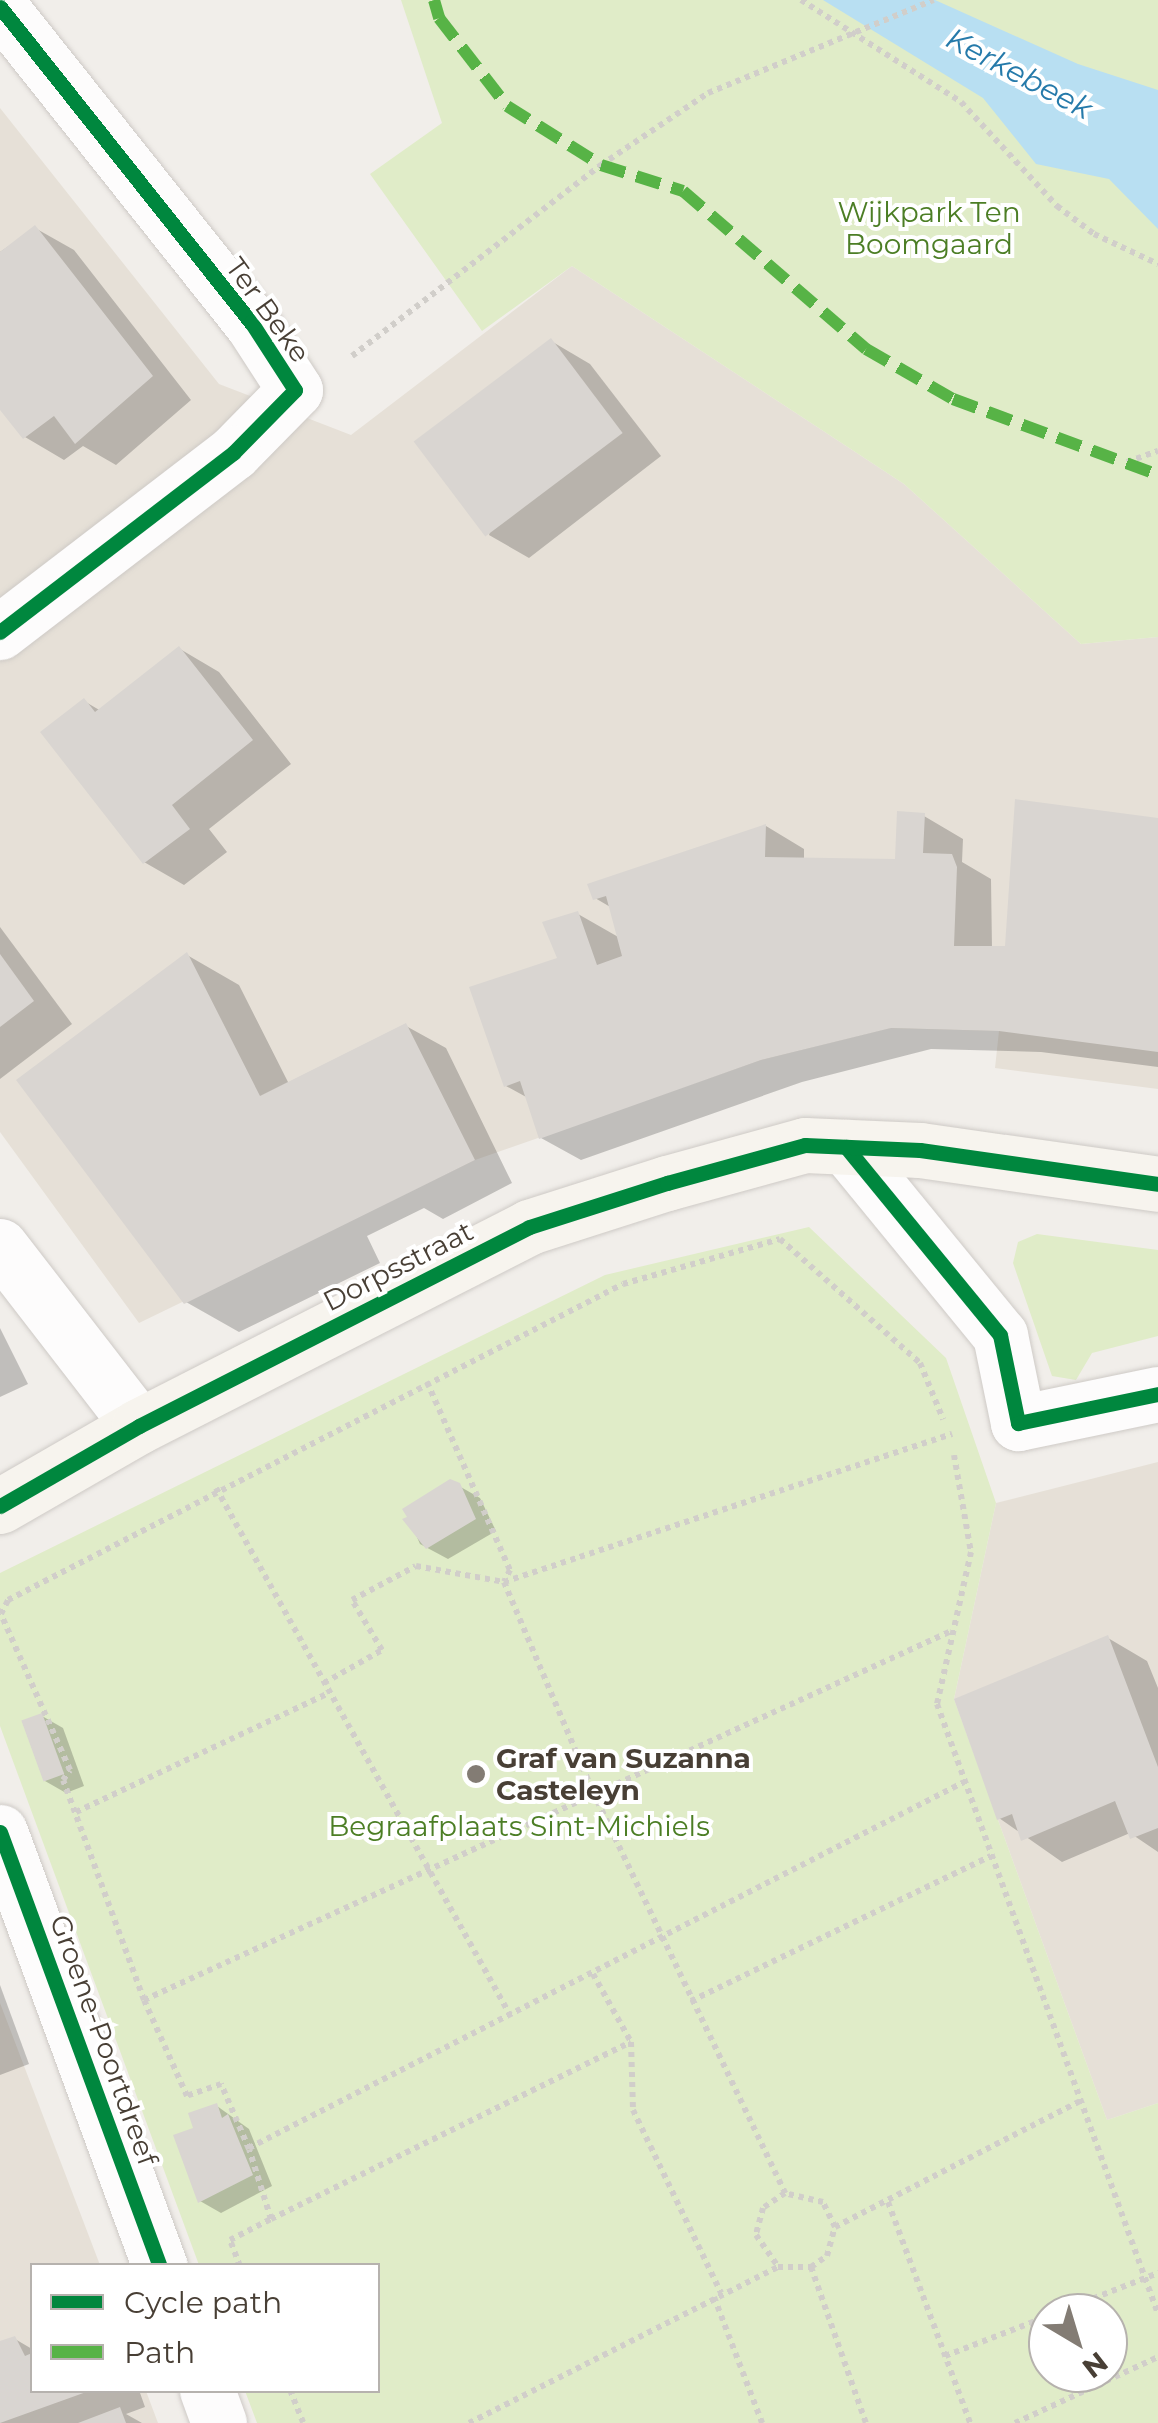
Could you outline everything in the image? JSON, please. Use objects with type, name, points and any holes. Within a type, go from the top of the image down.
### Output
[{"type":"street","name":"Ter Beke","points":[[0,7],[252,322],[295,390],[233,452],[0,632]]},
{"type":"street","name":"Dorpsstraat","points":[[0,1506],[138,1426],[529,1227],[805,1145],[920,1150],[1158,1184]]},
{"type":"street","points":[[846,1147],[1000,1335],[1018,1424],[1158,1394]]},
{"type":"street","points":[[0,1246],[138,1426]]},
{"type":"street","name":"Groene-Poortdreef","points":[[0,1832],[159,2263]]},
{"type":"street","points":[[207,2393],[218,2423]]},
{"type":"path","points":[[801,0],[961,102],[1057,206],[1094,234],[1158,264]]},
{"type":"path","points":[[295,390],[358,352],[602,165],[708,93],[934,0]]},
{"type":"path","points":[[1126,462],[1158,451]]},
{"type":"path","points":[[271,2219],[249,2148],[221,2084],[187,2096],[144,2000],[64,1780],[70,1770],[64,1753],[1,1614],[8,1600],[216,1488],[623,1284],[780,1240],[920,1363],[950,1434],[971,1552],[936,1704],[1158,2314]]},
{"type":"path","points":[[427,1382],[510,1570],[504,1582],[593,1792],[785,2193]]},
{"type":"path","points":[[324,1683],[382,1650],[352,1600],[416,1566],[504,1582],[950,1434],[1018,1424]]},
{"type":"path","points":[[216,1488],[510,2014]]},
{"type":"path","points":[[144,2000],[952,1630]]},
{"type":"path","points":[[76,1812],[329,1693]]},
{"type":"path","points":[[249,2148],[964,1782]]},
{"type":"path","points":[[691,2001],[991,1856]]},
{"type":"path","points":[[593,1974],[631,2042],[632,2110],[718,2295],[762,2423]]},
{"type":"path","points":[[239,2263],[230,2240],[631,2042]]},
{"type":"path","points":[[835,2227],[1080,2100]]},
{"type":"path","points":[[470,2423],[718,2295],[778,2267],[811,2267],[827,2256],[835,2227],[823,2202],[785,2193]]},
{"type":"path","points":[[778,2267],[759,2248],[757,2221],[785,2193]]},
{"type":"path","points":[[888,2202],[970,2423]]},
{"type":"path","points":[[811,2267],[866,2423]]},
{"type":"path","points":[[1107,2293],[1158,2274]]},
{"type":"path","points":[[945,2356],[1028,2324]]},
{"type":"path","points":[[1015,2423],[1158,2357]]},
{"type":"path","points":[[291,2393],[304,2423]]},
{"type":"shaded area","points":[[0,108],[219,384],[351,435],[572,266],[904,484],[1081,644],[1158,637],[1158,1089],[995,1068],[999,1031],[890,1028],[761,1060],[475,1160],[139,1323],[0,1132]]},
{"type":"shaded area","points":[[1158,1462],[1158,2103],[1107,2120],[954,1699],[996,1503]]},
{"type":"shaded area","points":[[0,2003],[99,2263],[30,2263],[30,2393],[147,2393],[158,2423],[0,2423]]},
{"type":"green space","name":"Wijkpark Ten Boomgaard","points":[[401,0],[1158,0],[1158,637],[1081,644],[904,484],[572,266],[482,331],[370,174],[442,123]]},
{"type":"green space","name":"Begraafplaats Sint-Michiels","points":[[809,1227],[946,1358],[996,1503],[954,1699],[1107,2120],[1158,2103],[1158,2423],[257,2423],[246,2393],[380,2393],[380,2263],[198,2263],[0,1726],[0,1573],[605,1275]]},
{"type":"green space","points":[[1037,1234],[1158,1250],[1158,1336],[1092,1353],[1076,1380],[1052,1376],[1013,1263],[1018,1242]]},
{"type":"water","name":"Kerkebeek","points":[[823,0],[935,0],[1078,64],[1158,90],[1158,229],[1109,179],[1036,164],[983,98]]},
{"type":"building","points":[[35,225],[153,376],[75,444],[54,416],[23,439],[0,410],[0,252]]},
{"type":"building","points":[[551,338],[623,433],[485,537],[414,442]]},
{"type":"building","points":[[179,646],[253,740],[172,805],[190,829],[143,864],[40,732],[84,698],[95,712]]},
{"type":"building","points":[[1015,799],[1158,818],[1158,1052],[999,1031],[891,1028],[761,1060],[539,1139],[520,1081],[504,1087],[469,987],[557,958],[542,922],[578,911],[597,965],[622,956],[606,896],[593,900],[587,884],[766,824],[765,857],[895,859],[897,811],[925,813],[923,853],[952,854],[957,867],[954,946],[1005,946]]},
{"type":"building","points":[[187,952],[260,1096],[406,1023],[475,1160],[184,1304],[16,1080]]},
{"type":"building","points":[[0,954],[34,1001],[0,1027]]},
{"type":"building","points":[[450,1479],[460,1483],[476,1519],[426,1549],[402,1519],[407,1517],[402,1509]]},
{"type":"building","points":[[1108,1635],[1158,1767],[1158,1828],[1130,1839],[1115,1801],[1021,1841],[1012,1814],[997,1820],[954,1699]]},
{"type":"building","points":[[42,1713],[64,1774],[44,1782],[21,1721]]},
{"type":"building","points":[[217,2103],[222,2118],[228,2114],[253,2175],[198,2203],[173,2135],[193,2128],[188,2113]]},
{"type":"building","points":[[15,2336],[25,2356],[30,2354],[30,2393],[83,2393],[0,2423],[0,2341]]},
{"type":"building","points":[[120,2407],[126,2423],[78,2423]]},
{"type":"marked path","points":[[434,0],[439,18],[507,106],[601,165],[683,191],[866,349],[953,399],[1158,475]]},
{"type":"cycle path","points":[[0,7],[251,322],[295,390],[233,453],[0,632]]},
{"type":"cycle path","points":[[0,1506],[139,1426],[529,1227],[667,1183],[805,1145],[920,1150],[1158,1184]]},
{"type":"cycle path","points":[[846,1147],[1000,1335],[1018,1423],[1158,1394]]},
{"type":"cycle path","points":[[0,1832],[159,2263]]},
{"type":"place","name":"Graf van Suzanna Casteleyn","points":[[476,1774]]}]
